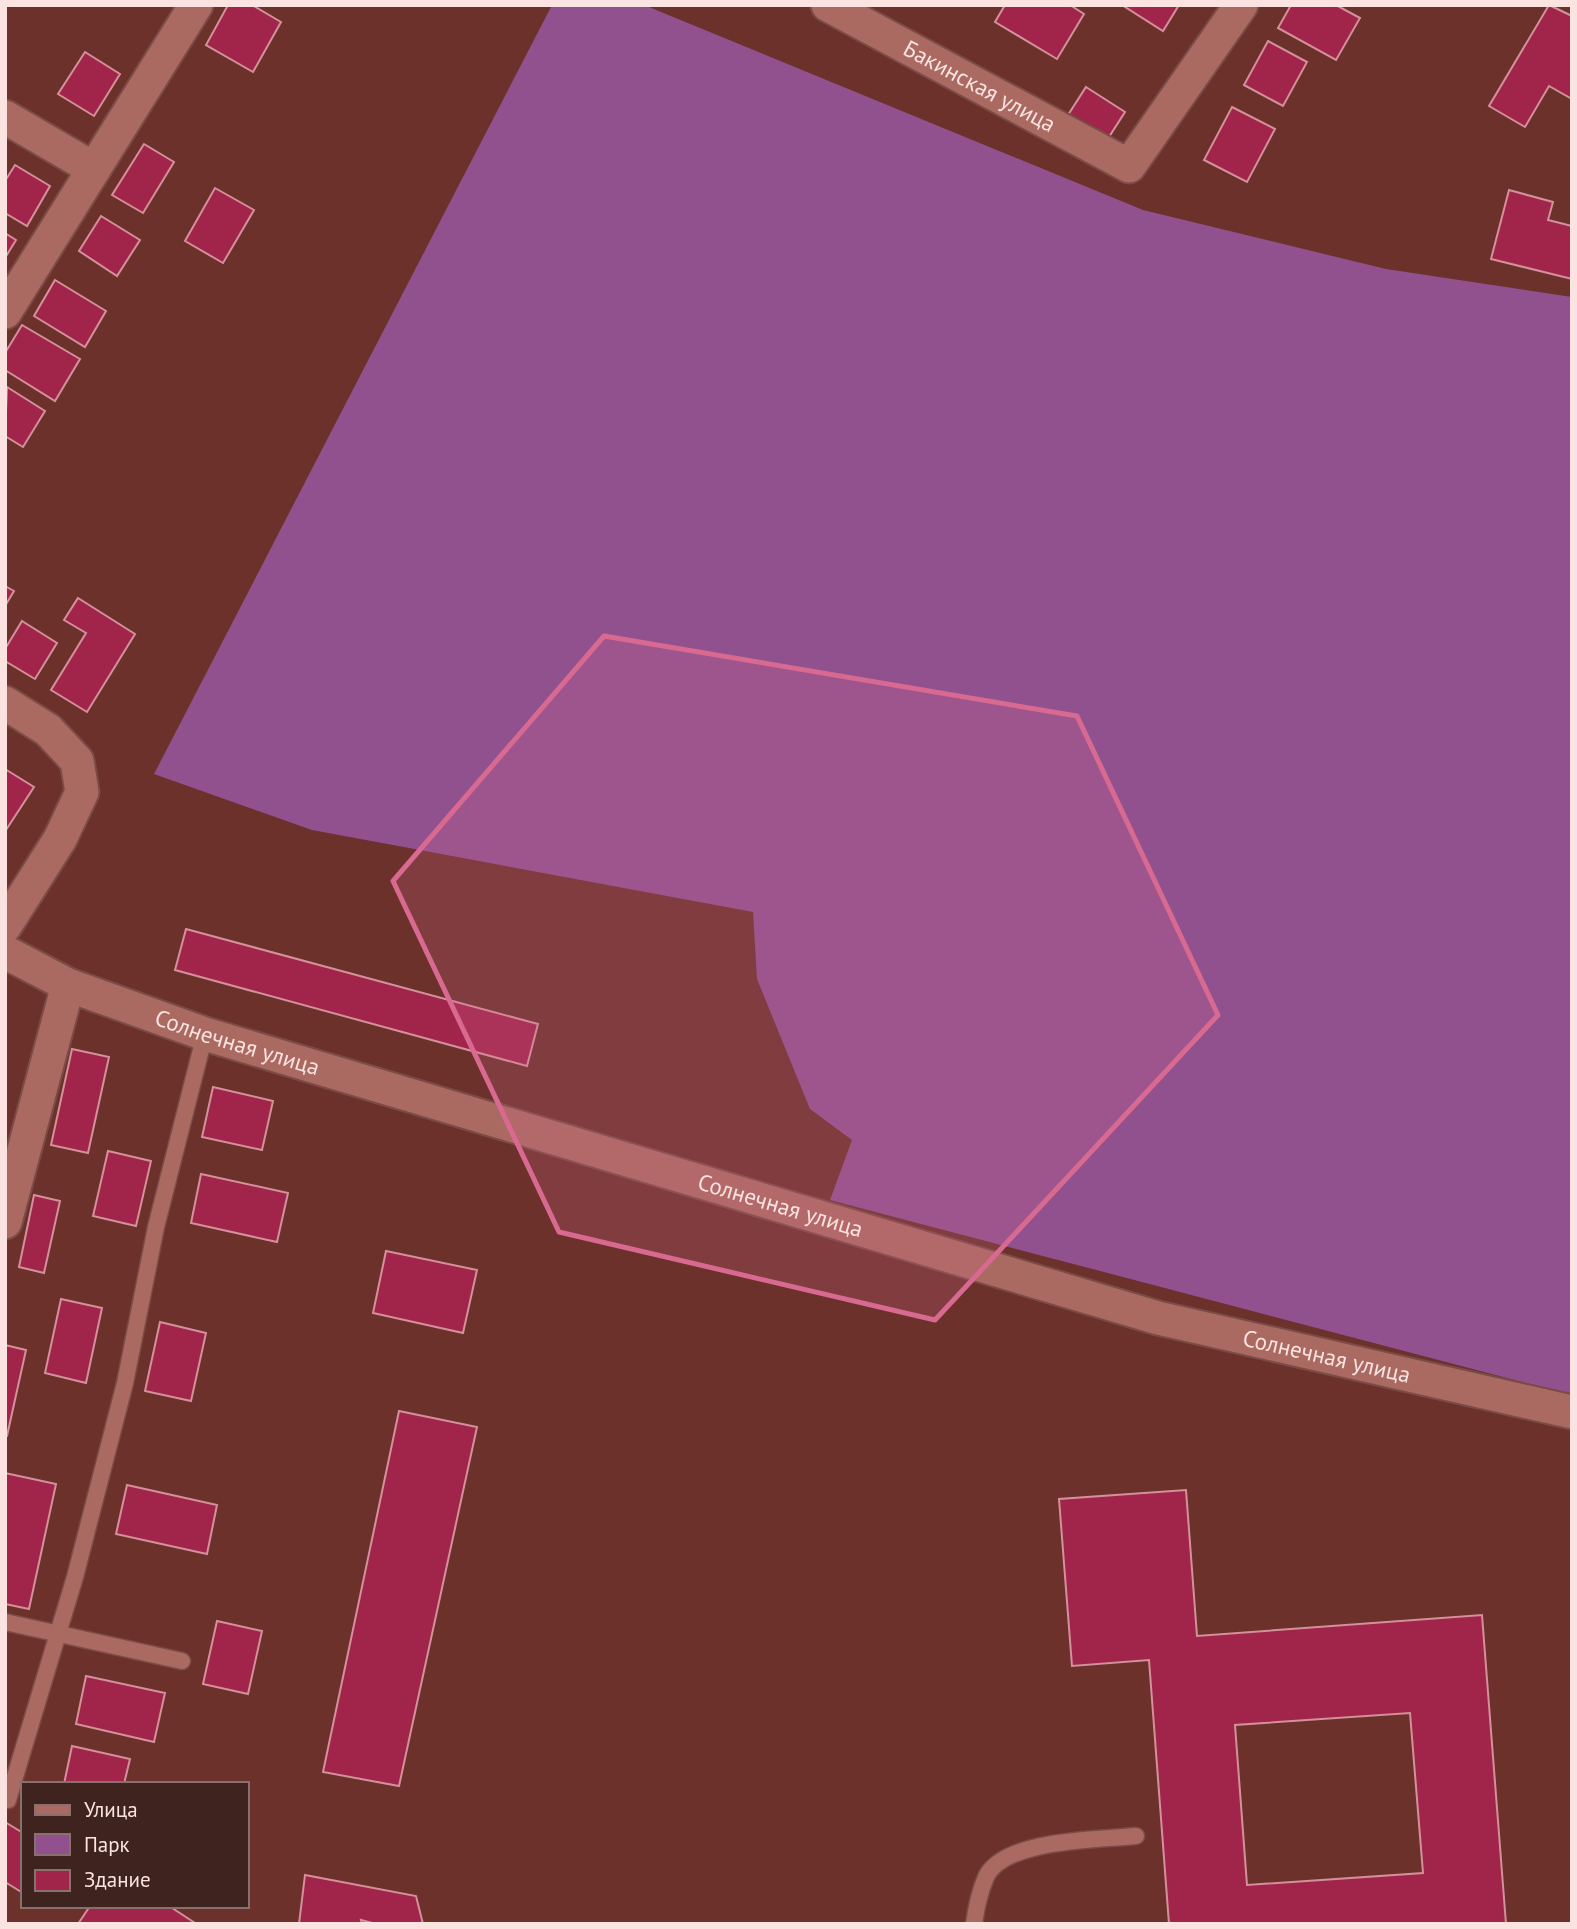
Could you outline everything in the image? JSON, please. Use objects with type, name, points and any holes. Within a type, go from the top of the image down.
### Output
[{"type":"street","points":[[5,312],[196,5]]},
{"type":"street","name":"Бакинская улица","points":[[828,5],[1129,166],[1241,5]]},
{"type":"street","points":[[5,117],[94,169]]},
{"type":"street","points":[[5,703],[48,730],[77,761],[82,792],[60,839],[5,926]]},
{"type":"street","name":"Солнечная улица","points":[[5,952],[68,985],[205,1034],[1158,1318],[1572,1412]]},
{"type":"street","points":[[5,1222],[68,985]]},
{"type":"lane","points":[[5,1800],[8,1800],[75,1577],[125,1383],[156,1227],[205,1034]]},
{"type":"lane","points":[[5,1622],[182,1661]]},
{"type":"lane","points":[[974,1924],[987,1875],[1006,1855],[1026,1849],[1136,1836]]},
{"type":"highlighted area","points":[[604,636],[1077,716],[1218,1015],[935,1320],[559,1232],[393,881]]},
{"type":"green space","points":[[552,5],[644,5],[1143,210],[1386,269],[1572,297],[1572,1395],[830,1200],[852,1140],[810,1109],[757,979],[753,912],[312,830],[154,774]]},
{"type":"building","points":[[228,5],[252,5],[281,22],[253,72],[206,45]]},
{"type":"building","points":[[1005,5],[1070,5],[1084,14],[1057,59],[995,22]]},
{"type":"building","points":[[1122,5],[1179,5],[1163,31]]},
{"type":"building","points":[[1291,5],[1336,5],[1360,18],[1336,60],[1278,28]]},
{"type":"building","points":[[1549,5],[1572,16],[1572,99],[1549,86],[1525,127],[1489,106]]},
{"type":"building","points":[[1268,41],[1307,62],[1283,106],[1244,85]]},
{"type":"building","points":[[85,52],[120,74],[94,116],[58,94]]},
{"type":"building","points":[[1086,87],[1125,112],[1107,140],[1068,115]]},
{"type":"building","points":[[1232,107],[1275,129],[1247,182],[1204,160]]},
{"type":"building","points":[[144,144],[174,162],[143,213],[112,195]]},
{"type":"building","points":[[15,165],[50,186],[27,226],[5,213],[5,181]]},
{"type":"building","points":[[215,188],[254,210],[223,263],[185,241]]},
{"type":"building","points":[[1509,190],[1553,202],[1548,220],[1572,226],[1572,279],[1491,259]]},
{"type":"building","points":[[101,216],[140,240],[117,276],[79,251]]},
{"type":"building","points":[[5,233],[16,240],[5,258]]},
{"type":"building","points":[[55,280],[106,311],[85,347],[34,316]]},
{"type":"building","points":[[22,325],[80,359],[55,401],[5,370],[5,353]]},
{"type":"building","points":[[7,387],[45,411],[23,447],[5,436]]},
{"type":"building","points":[[5,586],[14,591],[5,606]]},
{"type":"building","points":[[78,598],[135,634],[87,712],[51,690],[86,633],[64,620]]},
{"type":"building","points":[[22,621],[57,643],[35,679],[5,661],[5,649]]},
{"type":"building","points":[[5,769],[34,787],[6,830],[5,829]]},
{"type":"building","points":[[186,929],[538,1024],[527,1066],[175,970]]},
{"type":"building","points":[[72,1049],[109,1057],[88,1153],[51,1145]]},
{"type":"building","points":[[213,1087],[273,1101],[262,1150],[202,1137]]},
{"type":"building","points":[[108,1151],[151,1161],[136,1226],[93,1216]]},
{"type":"building","points":[[201,1174],[288,1193],[277,1242],[191,1223]]},
{"type":"building","points":[[34,1195],[60,1201],[44,1273],[19,1267]]},
{"type":"building","points":[[386,1251],[477,1270],[463,1333],[373,1313]]},
{"type":"building","points":[[61,1299],[102,1308],[86,1383],[45,1373]]},
{"type":"building","points":[[160,1322],[206,1333],[191,1401],[145,1391]]},
{"type":"building","points":[[5,1345],[26,1350],[7,1436],[5,1436]]},
{"type":"building","points":[[399,1411],[477,1427],[399,1786],[323,1772]]},
{"type":"building","points":[[5,1473],[56,1484],[29,1609],[5,1604]]},
{"type":"building","points":[[127,1485],[217,1505],[207,1554],[116,1534]]},
{"type":"building","points":[[1186,1490],[1197,1636],[1482,1615],[1506,1924],[1169,1924],[1149,1660],[1072,1666],[1059,1499]],"holes":[[[1410,1713],[1423,1873],[1247,1885],[1235,1725]]]},
{"type":"building","points":[[217,1621],[262,1631],[248,1694],[203,1684]]},
{"type":"building","points":[[86,1676],[165,1693],[154,1742],[76,1724]]},
{"type":"building","points":[[72,1746],[130,1759],[124,1782],[64,1782]]},
{"type":"building","points":[[5,1822],[21,1832],[21,1892],[5,1882]]},
{"type":"building","points":[[305,1875],[416,1896],[423,1924],[376,1924],[361,1920],[362,1924],[299,1924]]},
{"type":"building","points":[[89,1908],[172,1908],[195,1923],[78,1924]]}]
